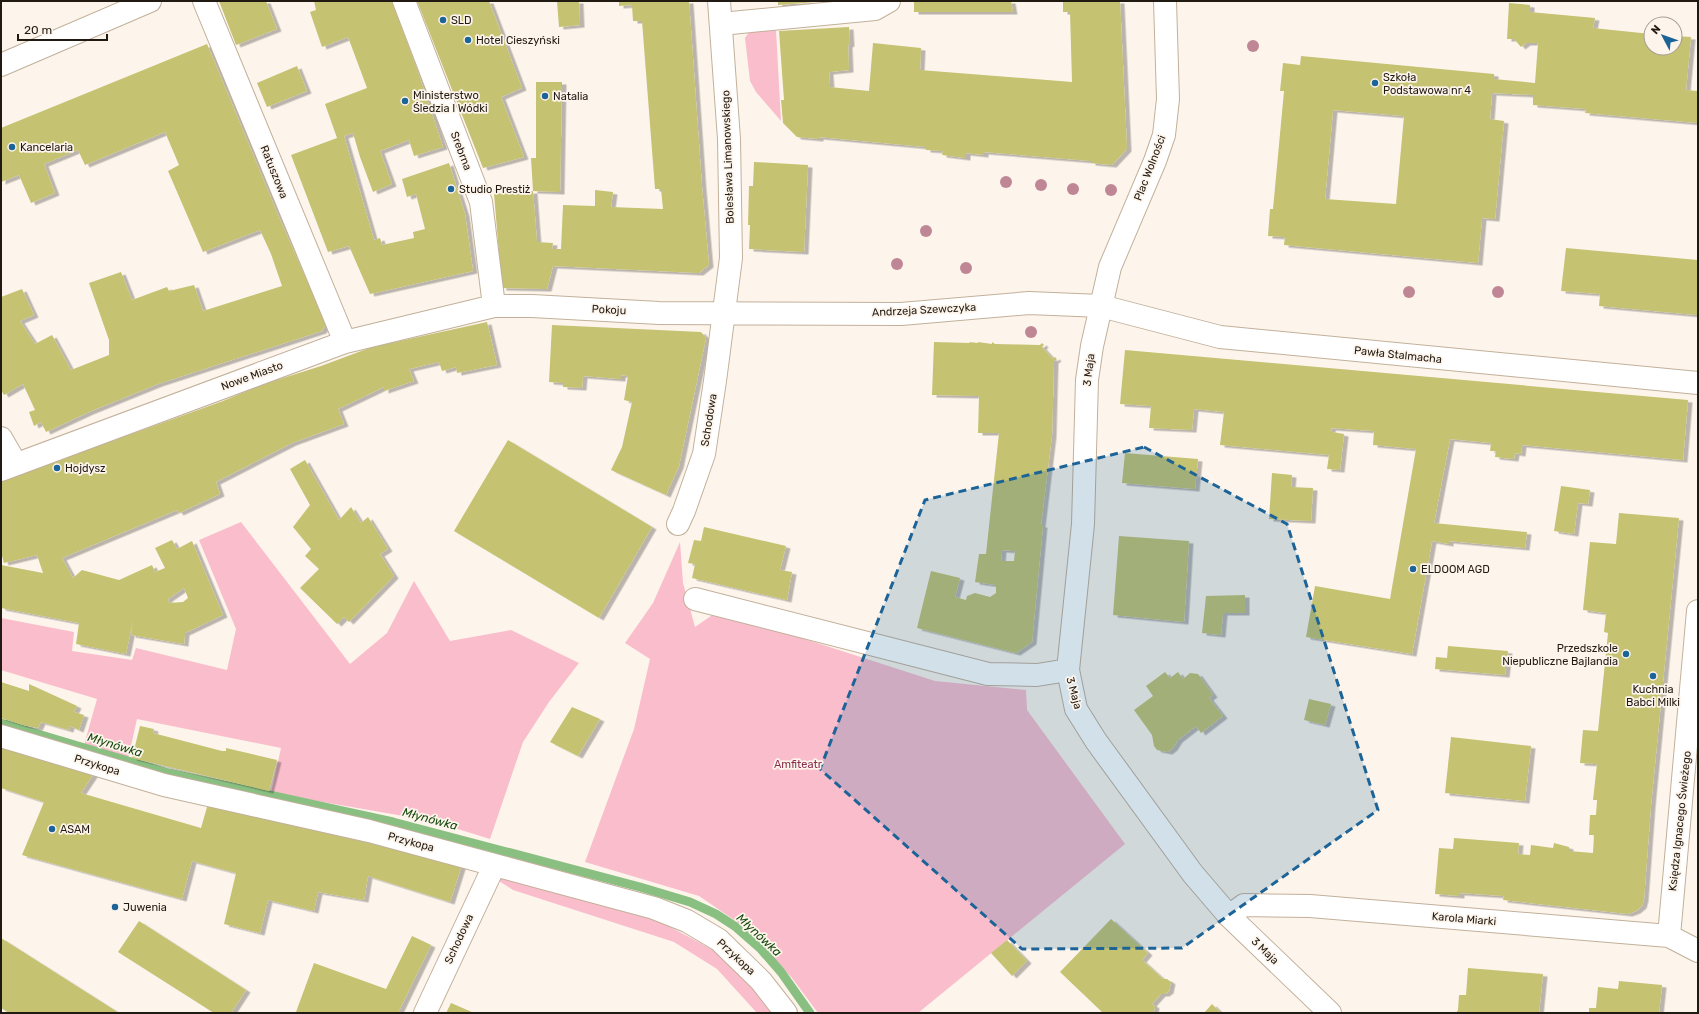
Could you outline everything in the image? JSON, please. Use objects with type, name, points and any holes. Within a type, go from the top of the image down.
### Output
[{"type":"street","points":[[1,65],[150,1]]},
{"type":"street","name":"Ratuszowa","points":[[204,1],[345,342]]},
{"type":"street","name":"Srebrna","points":[[404,1],[481,202],[494,306]]},
{"type":"street","name":"Bolesława Limanowskiego","points":[[720,1],[729,139],[731,258],[724,312]]},
{"type":"street","points":[[721,24],[876,9],[889,1]]},
{"type":"street","name":"Plac Wolności","points":[[1101,306],[1110,267],[1155,161],[1164,135],[1168,99],[1165,1]]},
{"type":"street","name":"Andrzeja Szewczyka","points":[[724,312],[901,314],[1029,303],[1101,306]]},
{"type":"street","name":"Nowe Miasto","points":[[8,467],[345,342],[494,306]]},
{"type":"street","name":"Pokoju","points":[[494,306],[532,306],[659,313],[724,312]]},
{"type":"street","name":"Pawła Stalmacha","points":[[1101,306],[1220,337],[1698,383]]},
{"type":"street","name":"3 Maja","points":[[1101,306],[1092,346],[1087,380],[1083,524],[1068,670],[1076,709],[1096,741],[1193,874],[1229,916],[1330,1013]]},
{"type":"street","name":"Schodowa","points":[[678,524],[704,454],[724,312]]},
{"type":"street","points":[[1,438],[8,467]]},
{"type":"street","points":[[695,599],[988,674],[1037,675],[1068,670]]},
{"type":"street","name":"Księdza Ignacego Świeżego","points":[[1669,936],[1693,744],[1698,611]]},
{"type":"street","name":"Przykopa","points":[[1,736],[164,785],[369,831],[654,908],[688,921],[719,940],[762,981],[786,1013]]},
{"type":"street","name":"Schodowa","points":[[425,1013],[494,866]]},
{"type":"street","name":"Karola Miarki","points":[[1229,916],[1244,905],[1310,906],[1669,936],[1698,951]]},
{"type":"highlighted area","points":[[1144,447],[1287,524],[1378,810],[1182,948],[1022,949],[820,769],[925,500]]},
{"type":"green space","points":[[776,30],[781,121],[756,92],[750,81],[745,38],[749,32]]},
{"type":"green space","points":[[241,522],[350,664],[387,633],[414,581],[450,641],[511,630],[579,663],[549,702],[523,742],[490,839],[432,821],[271,793],[281,748],[137,719],[128,759],[84,745],[97,699],[1,670],[1,618],[74,632],[72,651],[132,660],[136,648],[227,670],[236,629],[199,540]]},
{"type":"green space","name":"Amfiteatr","points":[[680,542],[683,583],[695,627],[718,611],[935,681],[1026,690],[1027,710],[1125,844],[918,1013],[818,1013],[792,978],[746,928],[699,896],[585,862],[634,729],[650,659],[625,643],[653,603]]},
{"type":"green space","points":[[504,872],[648,915],[728,958],[779,1013],[757,1013],[717,969],[674,942],[513,890],[499,881]]},
{"type":"building","points":[[219,1],[266,1],[277,29],[236,45]]},
{"type":"building","points":[[314,1],[392,1],[443,147],[414,156],[409,140],[380,151],[392,184],[373,192],[353,133],[344,136],[374,240],[380,238],[382,245],[414,238],[413,232],[425,229],[416,194],[407,197],[402,179],[449,163],[465,214],[473,271],[370,294],[349,246],[328,252],[291,155],[337,138],[325,104],[367,88],[348,37],[322,47],[310,12],[316,10]]},
{"type":"building","points":[[417,1],[489,1],[522,88],[501,97],[524,157],[483,168]]},
{"type":"building","points":[[557,1],[579,1],[580,25],[559,27]]},
{"type":"building","points":[[619,1],[689,1],[709,265],[699,273],[553,266],[547,289],[502,288],[494,194],[533,191],[537,242],[553,243],[552,249],[561,249],[563,205],[595,206],[595,190],[613,192],[611,207],[663,209],[661,189],[655,189],[642,21],[633,21],[632,5],[619,6]]},
{"type":"building","points":[[778,1],[816,1],[816,2],[778,5]]},
{"type":"building","points":[[914,1],[1011,1],[1013,12],[914,12]]},
{"type":"building","points":[[1063,1],[1120,1],[1127,149],[1112,165],[1091,163],[1091,161],[984,152],[984,155],[966,153],[966,158],[942,155],[943,151],[926,150],[926,147],[819,137],[819,139],[797,137],[783,123],[781,100],[784,100],[779,31],[849,27],[849,70],[829,72],[830,87],[869,91],[873,43],[921,48],[920,70],[1072,82],[1070,12],[1063,12]]},
{"type":"building","points":[[1509,3],[1530,5],[1530,12],[1595,18],[1593,28],[1643,33],[1643,56],[1683,56],[1683,36],[1691,37],[1686,90],[1698,91],[1698,123],[1585,113],[1586,109],[1533,105],[1533,95],[1492,93],[1490,119],[1504,121],[1495,219],[1482,218],[1478,263],[1284,245],[1285,237],[1268,236],[1270,209],[1273,209],[1284,91],[1280,91],[1283,63],[1300,65],[1301,56],[1494,74],[1494,79],[1535,83],[1538,43],[1526,43],[1521,47],[1514,39],[1507,39]],"holes":[[[1333,110],[1404,116],[1396,204],[1325,199]]]},
{"type":"building","points":[[207,44],[281,222],[326,324],[322,331],[158,384],[89,412],[46,432],[41,422],[34,426],[29,412],[35,410],[23,384],[4,395],[1,390],[1,297],[22,289],[34,315],[20,321],[35,344],[52,335],[71,370],[109,355],[109,340],[89,283],[121,272],[132,300],[167,287],[169,291],[194,285],[203,311],[282,286],[271,254],[260,230],[203,252],[168,171],[179,165],[165,132],[85,165],[78,150],[44,164],[55,193],[31,203],[19,175],[1,182],[1,128]]},
{"type":"building","points":[[297,66],[307,91],[267,107],[257,83]]},
{"type":"building","points":[[536,82],[562,82],[560,192],[533,191],[531,158],[536,158]]},
{"type":"building","points":[[754,162],[808,165],[804,252],[749,249],[749,186],[753,186]]},
{"type":"building","points":[[1566,248],[1698,260],[1697,315],[1599,306],[1600,294],[1561,291]]},
{"type":"building","points":[[487,322],[497,365],[457,373],[456,367],[442,371],[439,362],[409,369],[414,381],[384,391],[384,387],[338,409],[344,424],[292,443],[216,482],[220,494],[179,513],[177,510],[62,558],[73,578],[82,570],[119,580],[152,565],[155,572],[165,568],[155,548],[172,540],[177,549],[192,541],[223,615],[185,633],[184,644],[131,635],[133,620],[126,654],[76,644],[79,623],[1,608],[1,565],[43,573],[37,555],[4,563],[1,552],[1,481],[223,401],[264,384],[321,366],[372,347]],"holes":[[[184,588],[188,598],[183,602],[169,603],[168,599]]]},
{"type":"building","points":[[552,325],[701,332],[706,338],[679,466],[666,495],[611,470],[622,447],[632,402],[624,400],[628,376],[621,375],[621,379],[583,376],[582,388],[563,387],[563,383],[549,382]]},
{"type":"building","points":[[934,342],[978,342],[992,344],[992,342],[995,344],[1040,345],[1042,343],[1044,345],[1042,347],[1053,359],[1055,357],[1057,359],[1054,361],[1052,435],[1041,525],[1043,525],[1032,642],[1016,653],[917,628],[931,571],[960,578],[955,597],[966,600],[967,596],[975,593],[990,597],[996,593],[996,585],[975,582],[979,554],[986,554],[999,433],[978,433],[979,396],[932,395]],"holes":[[[1002,550],[1015,551],[1014,561],[1001,561]]]},
{"type":"building","points":[[1125,350],[1688,400],[1683,460],[1522,445],[1521,454],[1515,453],[1514,459],[1495,457],[1496,451],[1490,451],[1491,443],[1450,439],[1434,523],[1527,532],[1525,548],[1449,541],[1449,544],[1432,541],[1412,654],[1306,637],[1315,586],[1390,599],[1416,449],[1373,445],[1374,431],[1331,428],[1332,432],[1344,434],[1340,470],[1327,469],[1329,455],[1220,445],[1224,412],[1194,409],[1192,430],[1149,428],[1151,406],[1120,404]]},
{"type":"building","points":[[508,440],[652,527],[599,618],[454,531]]},
{"type":"building","points":[[1125,453],[1198,459],[1195,489],[1122,483]]},
{"type":"building","points":[[305,460],[339,520],[351,507],[361,523],[368,517],[388,549],[380,554],[394,576],[349,622],[344,617],[337,624],[300,588],[319,569],[305,556],[311,549],[293,527],[310,505],[290,469]]},
{"type":"building","points":[[1272,473],[1292,475],[1291,487],[1313,488],[1311,521],[1269,519]]},
{"type":"building","points":[[1561,486],[1590,490],[1588,504],[1578,503],[1574,534],[1554,531]]},
{"type":"building","points":[[1619,513],[1679,518],[1651,805],[1644,899],[1642,906],[1636,911],[1628,914],[1503,900],[1504,896],[1460,893],[1460,896],[1435,894],[1439,848],[1453,849],[1454,838],[1519,843],[1518,854],[1530,855],[1531,845],[1553,848],[1554,843],[1569,847],[1569,851],[1593,853],[1594,835],[1589,835],[1590,815],[1596,815],[1597,800],[1593,800],[1597,764],[1580,763],[1583,730],[1598,731],[1608,633],[1604,632],[1606,613],[1583,610],[1590,542],[1616,544]]},
{"type":"building","points":[[704,527],[786,546],[780,570],[792,572],[787,600],[692,578],[695,564],[688,563],[694,540],[701,541]]},
{"type":"building","points":[[1119,536],[1189,541],[1184,622],[1113,615]]},
{"type":"building","points":[[1245,595],[1245,613],[1223,613],[1221,635],[1202,633],[1206,596]]},
{"type":"building","points":[[1448,646],[1508,651],[1505,675],[1435,669],[1436,657],[1447,658]]},
{"type":"building","points":[[1165,672],[1170,678],[1178,672],[1183,679],[1190,673],[1198,674],[1213,695],[1209,698],[1223,716],[1201,733],[1196,726],[1178,740],[1173,748],[1168,752],[1157,750],[1154,746],[1152,735],[1134,710],[1153,696],[1146,686]]},
{"type":"building","points":[[1,682],[29,691],[29,684],[77,706],[74,712],[84,715],[79,730],[70,726],[69,730],[41,722],[38,728],[1,718]]},
{"type":"building","points":[[1309,699],[1331,704],[1325,725],[1304,720]]},
{"type":"building","points":[[572,707],[600,719],[578,756],[550,742]]},
{"type":"building","points":[[140,726],[154,729],[153,733],[222,751],[226,751],[226,748],[277,760],[269,791],[132,758]]},
{"type":"building","points":[[1451,737],[1531,746],[1525,801],[1445,793]]},
{"type":"building","points":[[1,740],[95,772],[81,793],[201,828],[209,800],[462,864],[450,902],[368,876],[364,900],[318,892],[314,911],[268,900],[260,933],[224,924],[236,873],[192,861],[182,899],[22,855],[44,802],[1,788]]},
{"type":"building","points":[[1111,919],[1148,953],[1142,960],[1163,979],[1167,979],[1171,982],[1169,991],[1165,994],[1161,994],[1152,1004],[1155,1006],[1152,1013],[1103,1013],[1060,972]]},
{"type":"building","points":[[139,921],[246,990],[231,1013],[214,1013],[118,952]]},
{"type":"building","points":[[412,936],[431,945],[398,1013],[296,1012],[314,963],[386,989]]},
{"type":"building","points":[[1,938],[119,1013],[9,1013],[1,1008]]},
{"type":"building","points":[[1007,940],[1027,961],[1012,976],[991,953]]},
{"type":"building","points":[[1468,968],[1543,974],[1539,1013],[1456,1013],[1458,1010],[1459,995],[1466,995]]},
{"type":"building","points":[[1619,981],[1662,985],[1659,1013],[1589,1013],[1589,1008],[1596,1008],[1598,987],[1618,989]]},
{"type":"building","points":[[451,1003],[474,1013],[446,1013]]},
{"type":"building","points":[[1212,1004],[1221,1013],[1204,1013]]},
{"type":"waterway","name":"Młynówka","points":[[1,723],[168,773],[393,822],[640,887],[690,902],[716,914],[736,927],[760,948],[781,972],[810,1013]]},
{"type":"place","name":"SLD","points":[[443,20]]},
{"type":"place","name":"Hotel Cieszyński","points":[[468,40]]},
{"type":"place","name":"Szkoła Podstawowa nr 4","points":[[1375,83]]},
{"type":"place","name":"Natalia","points":[[545,96]]},
{"type":"place","name":"Ministerstwo Śledzia I Wódki","points":[[405,101]]},
{"type":"place","name":"Kancelaria","points":[[12,147]]},
{"type":"place","name":"Studio Prestiż","points":[[451,189]]},
{"type":"place","name":"Hojdysz","points":[[57,468]]},
{"type":"place","name":"ELDOOM AGD","points":[[1413,569]]},
{"type":"place","name":"Przedszkole Niepubliczne Bajlandia","points":[[1626,654]]},
{"type":"place","name":"Kuchnia Babci Milki","points":[[1653,676]]},
{"type":"place","name":"ASAM","points":[[52,829]]},
{"type":"place","name":"Juwenia","points":[[115,907]]}]
